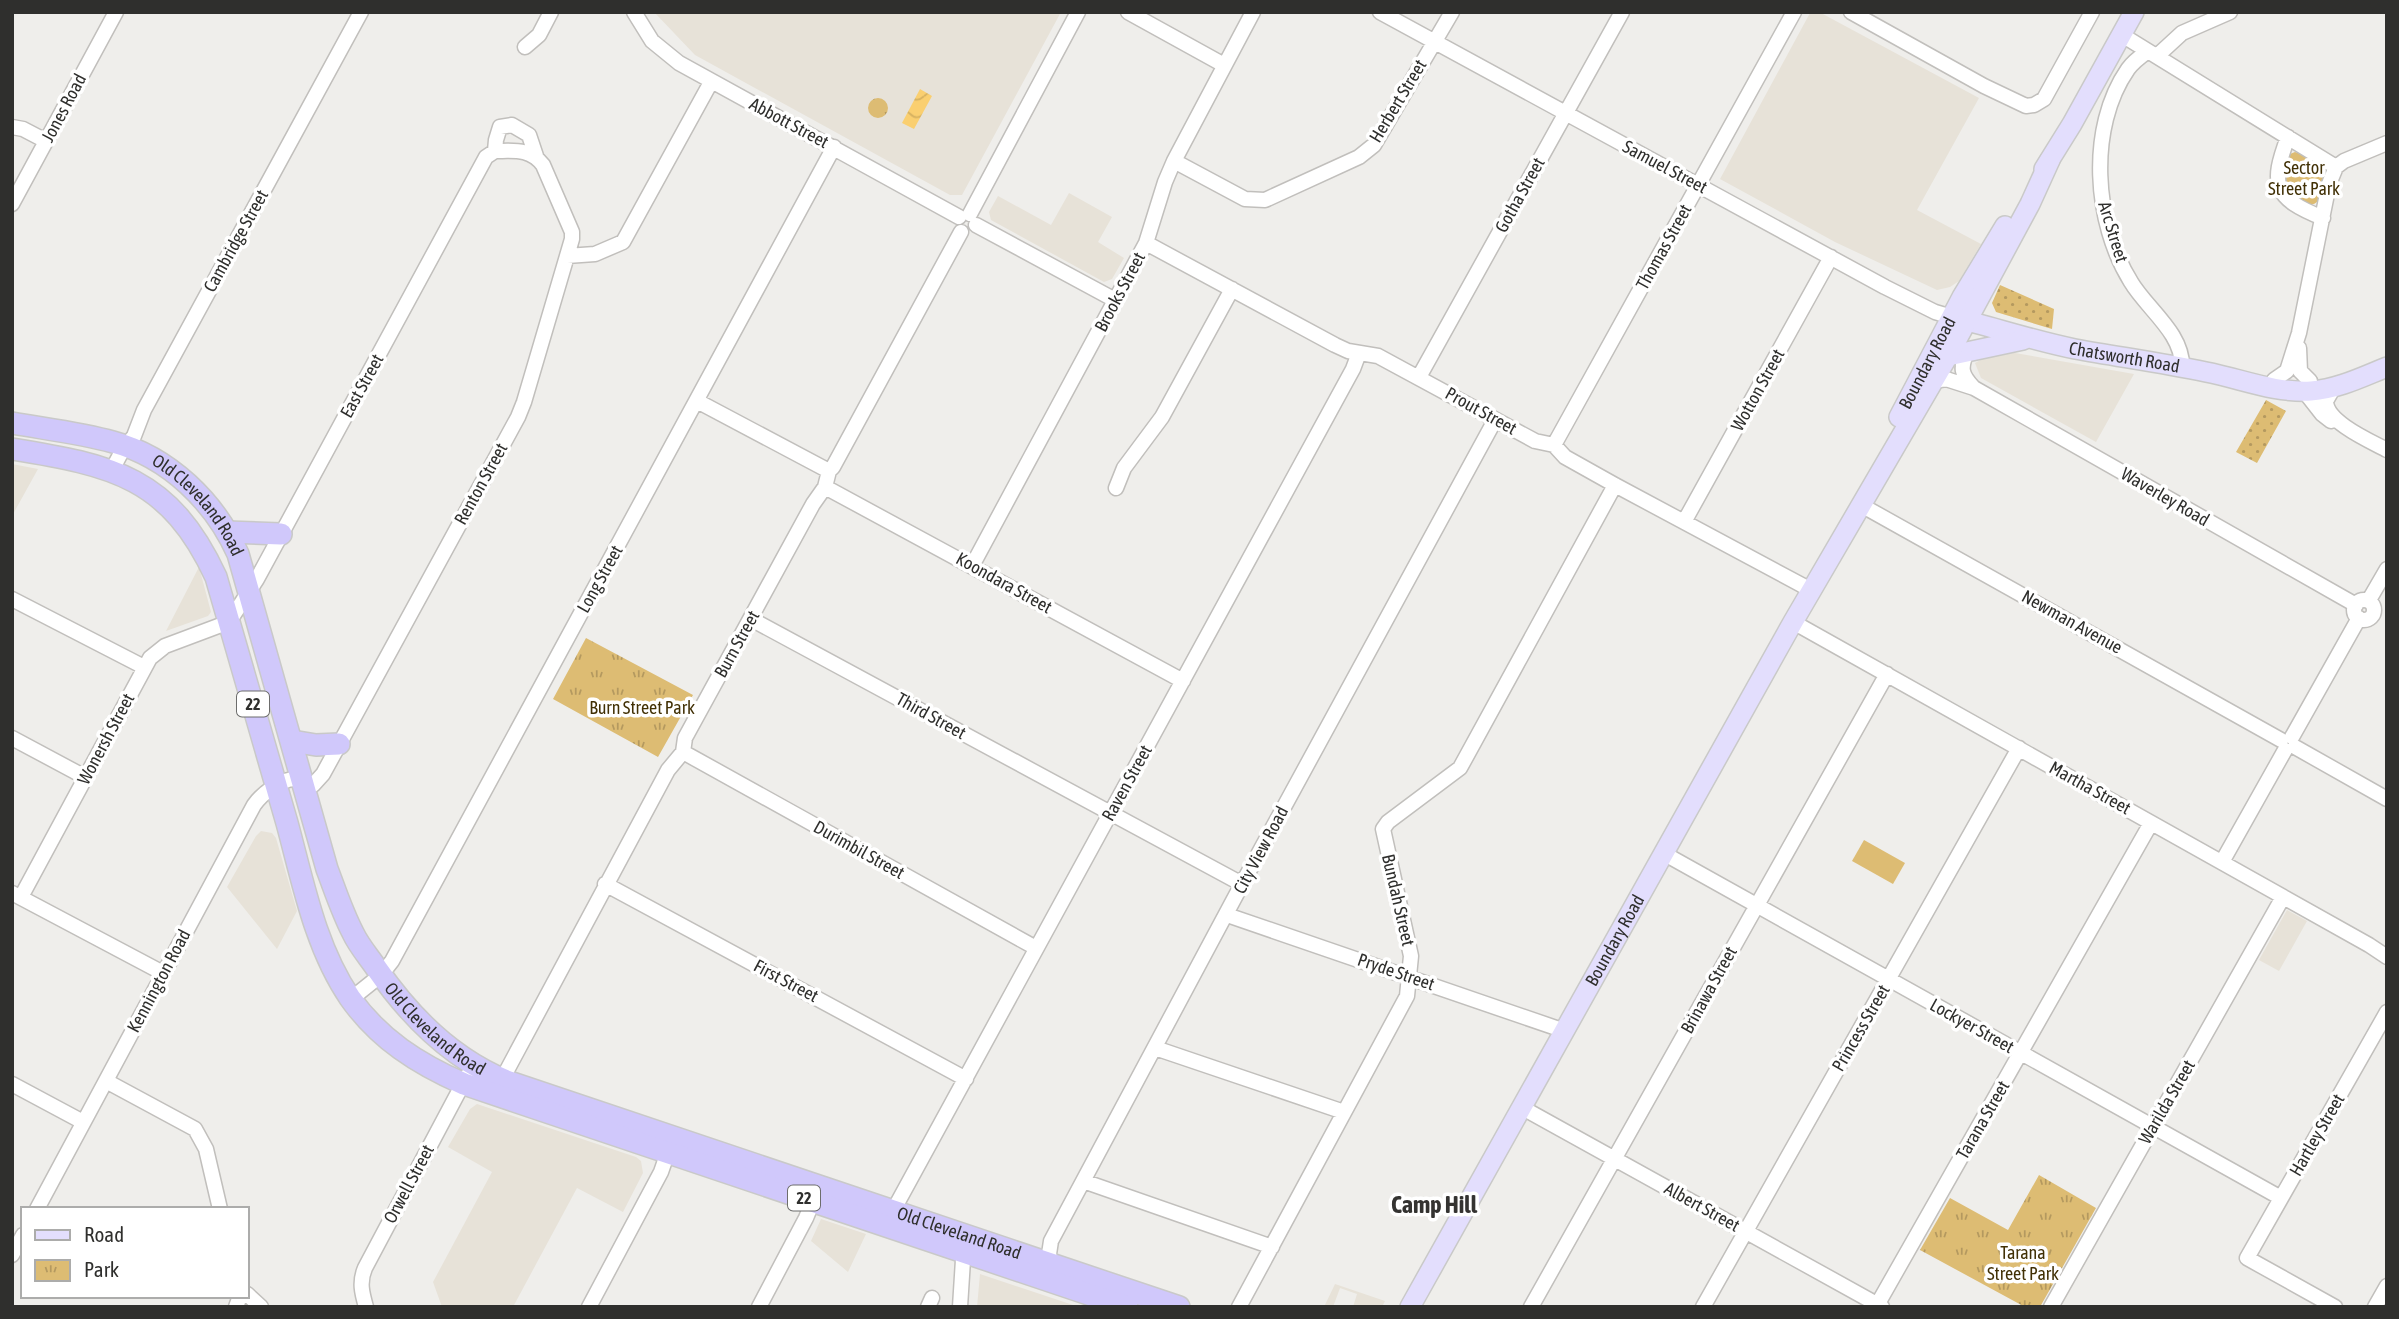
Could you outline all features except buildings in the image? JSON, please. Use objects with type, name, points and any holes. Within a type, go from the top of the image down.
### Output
[{"type":"highway","name":"Old Cleveland Road","points":[[12,423],[126,446],[150,457],[180,477],[208,506],[227,532],[238,554],[249,590],[327,869],[341,907],[354,936],[381,975],[416,1019],[446,1046],[468,1074]]},
{"type":"highway","name":"Old Cleveland Road","points":[[12,449],[76,459],[112,470],[161,499],[190,529],[216,577],[328,961],[351,999],[370,1022],[399,1049],[430,1068],[468,1074],[498,1087],[670,1145],[893,1211],[1060,1284],[1127,1307]]},
{"type":"highway","points":[[227,532],[281,534]]},
{"type":"highway","points":[[292,741],[316,745],[339,744]]},
{"type":"highway","name":"Old Cleveland Road","points":[[670,1145],[813,1201],[1051,1264],[1179,1307]]},
{"type":"main road","name":"Boundary Road","points":[[1816,582],[1852,504],[1960,319],[2017,208],[2050,160],[2134,12]]},
{"type":"main road","name":"Boundary Road","points":[[1410,1307],[1793,621],[1934,381],[1958,354],[1960,319]]},
{"type":"main road","name":"Chatsworth Road","points":[[1960,319],[2074,349],[2217,374],[2252,385],[2333,387],[2387,365]]},
{"type":"main road","name":"Chatsworth Road","points":[[1958,354],[2031,339]]},
{"type":"main road","name":"Chatsworth Road","points":[[2217,374],[2237,374],[2307,386],[2387,365]]},
{"type":"street","name":"Jones Road","points":[[12,204],[116,12]]},
{"type":"street","name":"Cambridge Street","points":[[112,470],[134,436],[144,410],[361,12]]},
{"type":"street","points":[[525,47],[539,35],[551,12]]},
{"type":"street","name":"Abbott Street","points":[[634,12],[658,47],[711,82],[1115,300]]},
{"type":"street","name":"Burn Street","points":[[498,1087],[605,884],[668,770],[683,752],[685,738],[825,486],[828,471],[840,455],[967,222],[1078,12]]},
{"type":"street","points":[[1128,12],[1224,65]]},
{"type":"street","name":"Brooks Street","points":[[972,566],[1146,243],[1174,161],[1253,12]]},
{"type":"street","name":"Samuel Street","points":[[1380,12],[1885,287],[1935,312],[1960,319]]},
{"type":"street","name":"Herbert Street","points":[[1174,161],[1245,199],[1265,200],[1359,157],[1374,145],[1452,12]]},
{"type":"street","name":"Gotha Street","points":[[1419,377],[1622,12]]},
{"type":"street","name":"Thomas Street","points":[[1554,445],[1794,12]]},
{"type":"street","points":[[1851,12],[1984,86],[2019,103],[2034,106],[2044,99],[2092,12]]},
{"type":"street","name":"Arc Street","points":[[2182,367],[2180,348],[2124,272],[2113,247],[2101,200],[2104,137],[2110,106],[2129,67],[2182,33],[2230,12]]},
{"type":"street","points":[[2122,35],[2336,167]]},
{"type":"street","points":[[567,256],[595,254],[623,242],[711,82]]},
{"type":"street","name":"Renton Street","points":[[303,782],[313,785],[320,778],[524,402],[572,239],[569,221],[543,165],[536,156],[529,135],[512,125],[500,127],[495,151]]},
{"type":"street","points":[[12,127],[23,129],[47,141]]},
{"type":"street","points":[[2288,137],[2277,166],[2280,188],[2289,200],[2303,210],[2323,218]]},
{"type":"street","points":[[2274,380],[2287,372],[2299,333],[2329,184],[2336,167],[2387,143]]},
{"type":"street","name":"Long Street","points":[[351,999],[381,975],[392,961],[834,148]]},
{"type":"street","points":[[495,151],[526,152],[536,156]]},
{"type":"street","name":"East Street","points":[[229,622],[281,534],[486,157],[495,151]]},
{"type":"street","name":"Prout Street","points":[[1146,243],[1335,345],[1378,356],[1535,441],[1554,445],[1565,457],[1684,522],[1816,582]]},
{"type":"street","name":"Wotton Street","points":[[1684,522],[1831,257]]},
{"type":"street","points":[[1116,488],[1124,468],[1162,417],[1232,289]]},
{"type":"street","points":[[2299,333],[2299,369],[2324,416],[2387,450]]},
{"type":"street","name":"Raven Street","points":[[893,1211],[1353,369],[1359,353]]},
{"type":"street","points":[[1958,354],[1962,375],[1974,388]]},
{"type":"street","name":"Waverley Road","points":[[1934,381],[1946,379],[1974,388],[2387,624]]},
{"type":"street","points":[[2333,387],[2328,397],[2328,410],[2351,430]]},
{"type":"street","points":[[697,401],[828,471]]},
{"type":"street","name":"City View Road","points":[[1051,1264],[1051,1241],[1495,420]]},
{"type":"street","name":"Bundah Street","points":[[1239,1307],[1407,996],[1411,957],[1383,829],[1388,822],[1461,768],[1615,485]]},
{"type":"street","name":"Koondara Street","points":[[825,486],[1183,681]]},
{"type":"street","name":"Newman Avenue","points":[[1861,505],[2387,799]]},
{"type":"street","points":[[2222,862],[2387,569]]},
{"type":"street","points":[[12,599],[144,667]]},
{"type":"street","name":"Third Street","points":[[751,619],[1110,813]]},
{"type":"street","name":"Martha Street","points":[[1793,621],[2387,957]]},
{"type":"street","name":"Wonersh Street","points":[[17,895],[150,658],[165,646],[229,622]]},
{"type":"street","name":"Brinawa Street","points":[[1531,1307],[1887,674]]},
{"type":"street","points":[[12,738],[85,777]]},
{"type":"street","name":"Princess Street","points":[[1703,1307],[2019,748]]},
{"type":"street","name":"Durimbil Street","points":[[683,752],[1036,948]]},
{"type":"street","points":[[276,787],[295,779],[303,782]]},
{"type":"street","name":"Kennington Road","points":[[38,1207],[254,805],[260,797],[276,787]]},
{"type":"street","points":[[1110,813],[1242,884]]},
{"type":"street","name":"Tarana Street","points":[[1878,1306],[2151,823]]},
{"type":"street","name":"Lockyer Street","points":[[1663,853],[2281,1198]]},
{"type":"street","name":"First Street","points":[[605,884],[966,1079]]},
{"type":"street","points":[[17,895],[163,973]]},
{"type":"street","name":"Warilda Street","points":[[2051,1307],[2283,897]]},
{"type":"street","name":"Pryde Street","points":[[1227,915],[1565,1031]]},
{"type":"street","name":"Hartley Street","points":[[2335,1307],[2247,1258],[2387,1012]]},
{"type":"street","points":[[1154,1048],[1344,1112]]},
{"type":"street","name":"Orwell Street","points":[[361,1306],[361,1278],[365,1268],[468,1074]]},
{"type":"street","points":[[106,1081],[195,1129],[206,1149],[220,1207]]},
{"type":"street","points":[[12,1084],[83,1122]]},
{"type":"street","name":"Albert Street","points":[[1521,1107],[1878,1306]]},
{"type":"street","points":[[589,1307],[661,1172],[670,1145]]},
{"type":"street","points":[[1083,1181],[1272,1247]]},
{"type":"street","points":[[759,1307],[813,1201]]},
{"type":"street","points":[[12,1255],[21,1239]]},
{"type":"street","points":[[960,1307],[964,1243]]},
{"type":"street","points":[[1051,1264],[1060,1284]]},
{"type":"street","points":[[2375,1307],[2387,1286]]},
{"type":"street","points":[[248,1295],[261,1307]]},
{"type":"shaded area","points":[[654,12],[1061,12],[962,195],[950,195],[695,55]]},
{"type":"shaded area","points":[[1810,13],[1821,13],[1979,98],[1917,210],[1981,244],[1959,281],[1950,287],[1937,290],[1835,242],[1720,179]]},
{"type":"shaded area","points":[[1069,193],[1112,217],[1098,242],[1124,258],[1112,279],[1104,282],[991,220],[989,212],[998,196],[1051,225]]},
{"type":"shaded area","points":[[2015,353],[2134,374],[2096,442],[1981,378],[1975,363],[1991,354]]},
{"type":"shaded area","points":[[12,464],[38,469],[12,516]]},
{"type":"shaded area","points":[[199,567],[211,612],[208,616],[166,631]]},
{"type":"shaded area","points":[[261,831],[272,833],[276,838],[297,911],[277,949],[227,887]]},
{"type":"shaded area","points":[[2287,910],[2307,921],[2279,971],[2259,960]]},
{"type":"shaded area","points":[[477,1104],[636,1157],[641,1161],[643,1173],[623,1212],[577,1188],[513,1307],[442,1307],[433,1282],[492,1172],[448,1147],[470,1109]]},
{"type":"shaded area","points":[[821,1219],[866,1234],[848,1272],[811,1241]]},
{"type":"shaded area","points":[[980,1274],[1079,1307],[977,1307]]},
{"type":"shaded area","points":[[1335,1284],[1385,1301],[1382,1307],[1353,1307],[1357,1294],[1340,1288],[1333,1307],[1324,1307]]},
{"type":"green space","points":[[874,98],[882,98],[888,108],[882,118],[874,118],[868,112],[868,104]]},
{"type":"green space","name":"Sector Street Park","points":[[2295,152],[2309,157],[2326,174],[2321,196],[2314,204],[2298,199],[2285,181],[2287,161],[2290,154]]},
{"type":"green space","points":[[2000,285],[2054,309],[2052,329],[1996,312],[1992,303]]},
{"type":"green space","points":[[2266,400],[2286,411],[2257,463],[2236,452]]},
{"type":"green space","name":"Burn Street Park","points":[[586,638],[693,695],[658,757],[553,699]]},
{"type":"green space","points":[[1864,840],[1905,863],[1893,884],[1852,861]]},
{"type":"green space","name":"Tarana Street Park","points":[[2039,1175],[2096,1208],[2040,1307],[2025,1307],[1920,1250],[1950,1198],[2008,1230]]},
{"type":"water","points":[[920,89],[932,96],[914,129],[902,123]]},
{"type":"district","name":"Camp Hill","points":[[1434,1205]]}]
